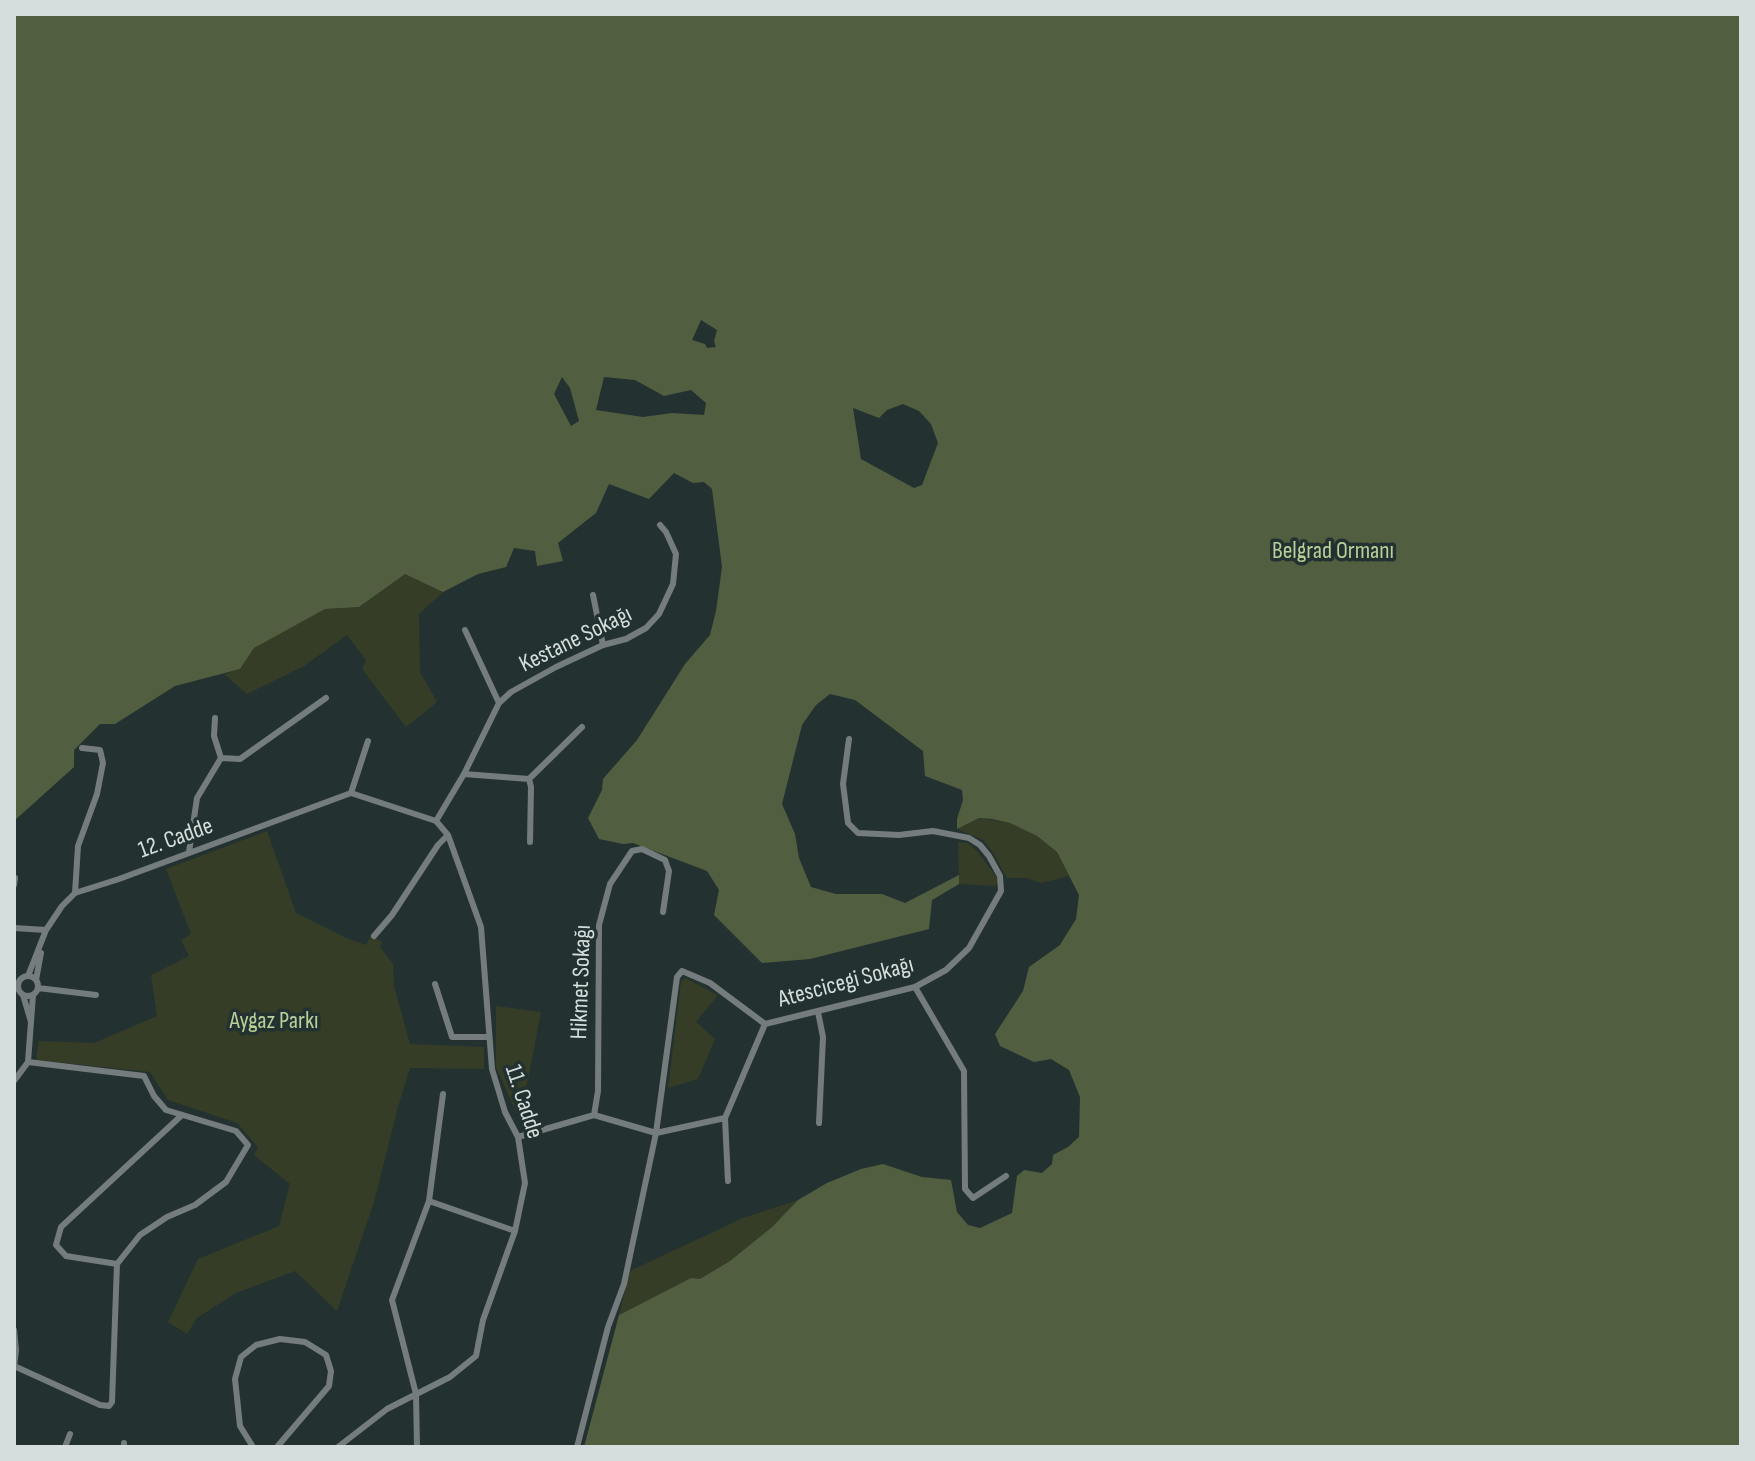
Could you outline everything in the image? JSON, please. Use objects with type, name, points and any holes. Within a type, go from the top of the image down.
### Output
[{"type":"street","name":"Kestane Sokağı","points":[[436,821],[464,774],[499,703],[511,692],[556,667],[646,628],[659,614],[673,584],[676,554],[660,525]]},
{"type":"street","points":[[593,595],[603,645]]},
{"type":"street","points":[[465,630],[499,703]]},
{"type":"street","points":[[221,758],[240,759],[326,698]]},
{"type":"street","points":[[189,852],[197,798],[221,758],[214,736],[215,718]]},
{"type":"street","points":[[464,774],[529,779],[582,727]]},
{"type":"street","name":"Atescicegi Sokağı","points":[[765,1024],[915,987],[946,970],[969,948],[1001,891],[1000,876],[989,856],[969,838],[933,831],[899,835],[858,833],[848,823],[843,784],[849,739]]},
{"type":"street","points":[[368,741],[351,793],[436,821],[448,835],[374,936]]},
{"type":"street","points":[[14,1081],[28,1062],[36,980],[46,930],[75,893],[78,846],[97,794],[103,763],[100,750],[82,748]]},
{"type":"street","points":[[529,779],[530,842]]},
{"type":"street","name":"12. Cadde","points":[[75,893],[351,793]]},
{"type":"street","name":"11. Cadde","points":[[338,1447],[387,1409],[450,1377],[476,1356],[483,1320],[515,1231],[525,1183],[518,1137],[505,1112],[492,1069],[481,927],[448,835]]},
{"type":"street","name":"Hikmet Sokağı","points":[[594,1115],[598,1091],[599,925],[610,884],[632,851],[642,849],[665,860],[669,871],[663,912]]},
{"type":"street","points":[[14,885],[15,878]]},
{"type":"street","points":[[14,928],[46,930]]},
{"type":"street","points":[[31,1022],[17,987],[41,949]]},
{"type":"street","points":[[577,1447],[608,1327],[624,1284],[656,1133],[677,977],[682,971],[710,983],[765,1024],[725,1118],[728,1181]]},
{"type":"street","points":[[21,978],[36,980]]},
{"type":"street","points":[[435,984],[452,1037],[488,1037]]},
{"type":"street","points":[[915,987],[964,1071],[965,1189],[973,1198],[1006,1176]]},
{"type":"street","points":[[19,992],[96,995]]},
{"type":"street","points":[[818,1012],[823,1037],[819,1123]]},
{"type":"street","points":[[14,1330],[14,1367],[100,1405],[109,1406],[112,1402],[117,1264],[140,1235],[167,1217],[195,1205],[226,1182],[248,1145],[236,1131],[166,1110],[154,1096],[144,1076],[28,1062]]},
{"type":"street","points":[[417,1447],[416,1394],[392,1300],[429,1201],[443,1094]]},
{"type":"street","points":[[117,1264],[66,1256],[56,1245],[61,1227],[182,1115]]},
{"type":"street","points":[[518,1137],[594,1115],[656,1133],[725,1118]]},
{"type":"street","points":[[429,1201],[515,1231]]},
{"type":"street","points":[[253,1447],[240,1426],[235,1379],[241,1357],[256,1345],[280,1339],[305,1342],[326,1355],[331,1371],[329,1386],[277,1447]]},
{"type":"street","points":[[65,1447],[70,1434]]},
{"type":"green space","name":"Belgrad Ormanı","points":[[14,14],[1741,14],[1741,1447],[584,1447],[619,1315],[691,1278],[700,1279],[730,1261],[772,1227],[798,1200],[827,1183],[883,1164],[922,1177],[951,1180],[957,1212],[968,1225],[980,1228],[1012,1213],[1017,1176],[1024,1170],[1042,1173],[1052,1164],[1053,1155],[1079,1137],[1080,1097],[1069,1070],[1051,1059],[1034,1062],[1000,1046],[995,1034],[1023,991],[1029,967],[1060,945],[1076,919],[1079,895],[1057,852],[1037,836],[1010,823],[979,818],[957,829],[962,790],[925,776],[923,751],[855,700],[830,694],[816,705],[802,725],[782,804],[795,834],[799,858],[811,887],[836,894],[882,894],[905,903],[959,875],[959,884],[932,900],[929,929],[810,959],[762,963],[714,915],[719,890],[707,871],[633,843],[599,839],[588,818],[602,790],[603,779],[637,740],[685,664],[710,635],[722,567],[712,489],[704,482],[693,483],[674,473],[649,499],[609,484],[596,513],[558,543],[563,561],[537,566],[535,551],[514,548],[506,567],[478,574],[443,592],[405,574],[359,607],[325,609],[254,648],[240,669],[175,686],[115,724],[100,724],[74,750],[74,767],[14,821]],"holes":[[[701,320],[717,330],[716,347],[707,348],[705,344],[692,340]],[[562,377],[570,388],[579,421],[571,426],[554,394]],[[604,377],[635,380],[664,396],[691,390],[706,403],[704,415],[672,413],[643,417],[596,410]],[[903,404],[919,411],[931,424],[938,443],[922,485],[914,488],[861,459],[853,408],[879,418],[887,410]]]},
{"type":"green space","points":[[405,573],[443,592],[419,614],[420,672],[437,702],[406,727],[362,669],[366,660],[347,635],[304,666],[247,694],[224,674],[240,669],[254,648],[291,627],[325,609],[359,607]]},
{"type":"green space","points":[[979,818],[1010,823],[1037,836],[1057,852],[1069,876],[1042,883],[1026,878],[1007,878],[983,840],[957,829]]},
{"type":"green space","name":"Aygaz Parkı","points":[[267,831],[296,913],[366,945],[371,935],[382,942],[380,947],[393,964],[394,986],[410,1044],[484,1047],[484,1069],[410,1068],[374,1202],[337,1311],[295,1271],[236,1293],[197,1318],[187,1334],[168,1322],[198,1259],[279,1226],[290,1184],[254,1155],[258,1147],[237,1123],[168,1100],[150,1072],[36,1060],[39,1041],[94,1043],[157,1016],[151,975],[189,956],[181,940],[191,934],[166,869]]},
{"type":"green space","points":[[958,842],[968,843],[977,851],[996,876],[998,882],[995,886],[959,884]]},
{"type":"green space","points":[[685,978],[718,995],[696,1022],[715,1039],[698,1079],[668,1088],[681,982]]},
{"type":"green space","points":[[496,1006],[541,1012],[520,1121],[496,1067]]},
{"type":"green space","points":[[798,1200],[772,1227],[730,1261],[700,1279],[691,1278],[619,1315],[630,1271],[743,1218]]}]
